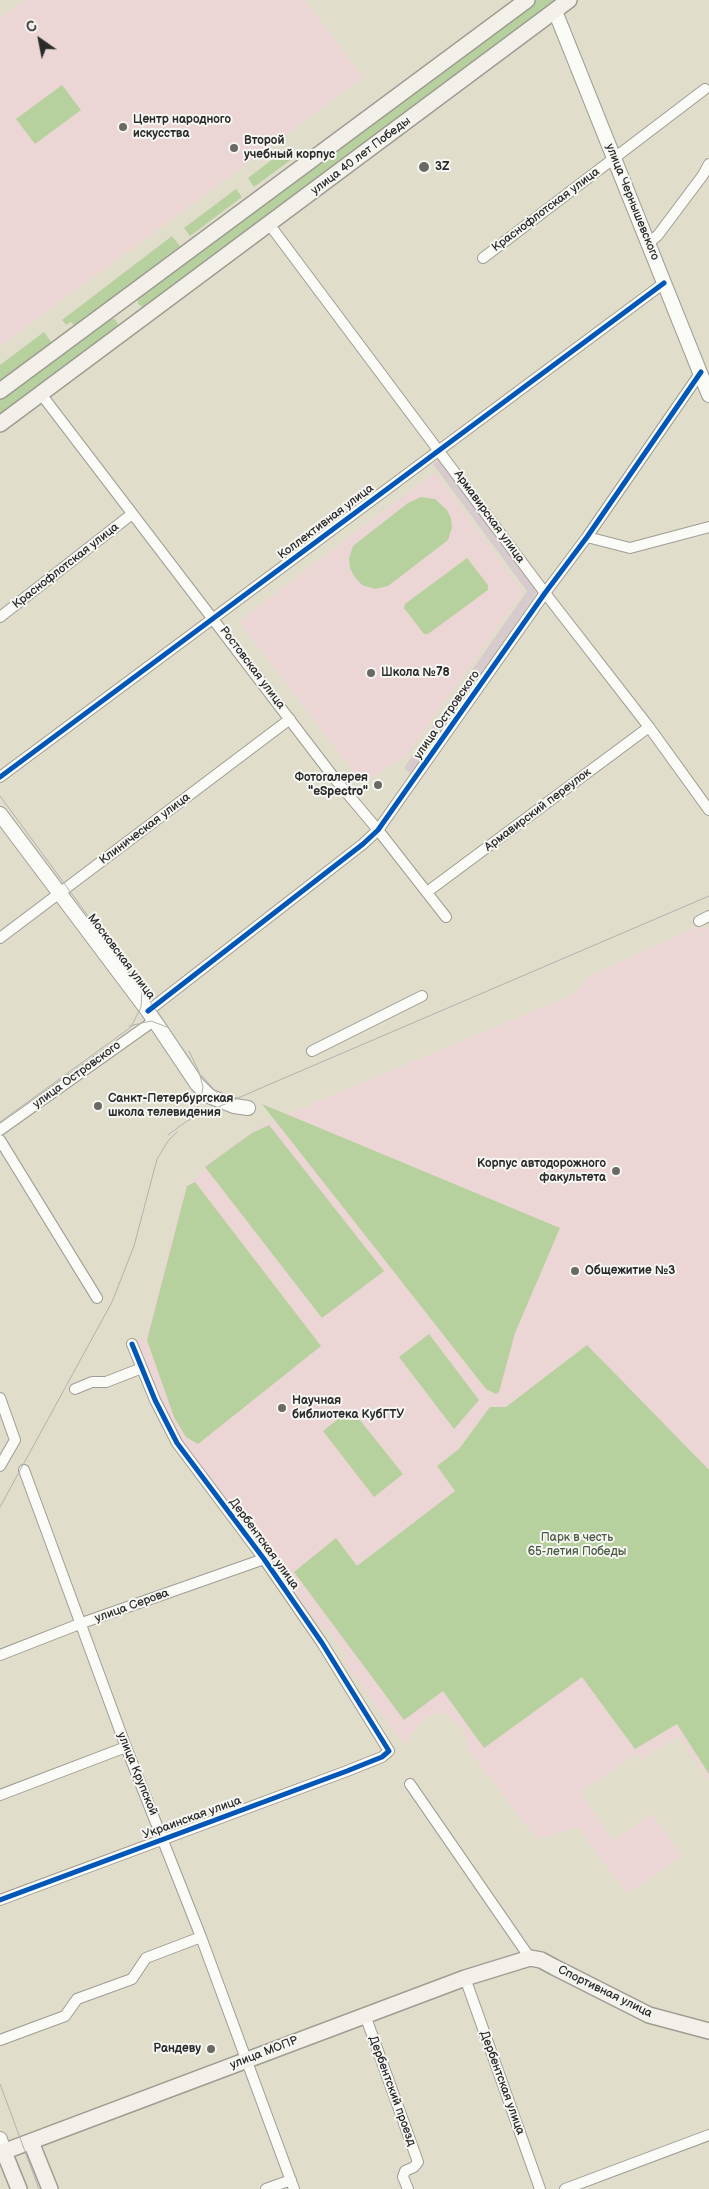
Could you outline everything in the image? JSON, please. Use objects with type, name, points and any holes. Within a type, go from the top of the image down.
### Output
[{"type":"main road","name":"улица 40 лет Победы","points":[[0,391],[527,0]]},
{"type":"main road","name":"улица 40 лет Победы","points":[[0,424],[569,0]]},
{"type":"main road","points":[[136,291],[131,304],[134,310],[144,314],[152,312]]},
{"type":"main road","points":[[103,316],[117,314],[122,317],[124,322],[118,336]]},
{"type":"main road","name":"улица МОПР","points":[[1,2148],[31,2142],[464,1978],[530,1958]]},
{"type":"main road","name":"Спортивная улица","points":[[530,1958],[541,1960],[554,1966],[642,2012],[709,2031]]},
{"type":"main road","points":[[31,2142],[50,2189]]},
{"type":"main road","points":[[1,2148],[19,2189]]},
{"type":"street","name":"улица Чернышевского","points":[[555,11],[709,395]]},
{"type":"street","name":"Краснофлотская улица","points":[[483,258],[705,89]]},
{"type":"street","points":[[649,243],[658,235],[706,177],[709,164]]},
{"type":"street","name":"Армавирская улица","points":[[269,224],[440,450],[545,593],[649,727],[709,810]]},
{"type":"street","name":"Коллективная улица","points":[[0,777],[664,283]]},
{"type":"street","name":"улица Островского","points":[[0,1130],[151,1016],[378,830],[545,593],[587,537],[701,372]]},
{"type":"street","name":"Ростовская улица","points":[[41,394],[290,720],[446,917]]},
{"type":"street","name":"Краснофлотская улица","points":[[0,617],[132,514]]},
{"type":"street","points":[[587,537],[630,548],[709,527]]},
{"type":"street","name":"Клиническая улица","points":[[0,938],[290,720]]},
{"type":"street","name":"Армавирский переулок","points":[[427,892],[649,727]]},
{"type":"street","name":"Московская улица","points":[[0,814],[151,1016],[202,1090],[209,1096],[234,1106],[248,1108]]},
{"type":"street","points":[[312,1051],[422,996]]},
{"type":"street","points":[[0,1140],[97,1298]]},
{"type":"street","name":"Дербентская улица","points":[[132,1344],[155,1400],[176,1443],[264,1558],[322,1643],[389,1751]]},
{"type":"street","points":[[76,1388],[92,1382],[106,1382],[142,1368]]},
{"type":"street","points":[[0,1398],[15,1440],[0,1466]]},
{"type":"street","name":"улица Крупской","points":[[24,1470],[126,1747],[201,1937],[293,2184]]},
{"type":"street","name":"улица Серова","points":[[0,1655],[264,1558]]},
{"type":"street","points":[[0,1795],[126,1747]]},
{"type":"street","name":"Украинская улица","points":[[0,1900],[347,1772],[382,1757],[389,1751]]},
{"type":"street","points":[[410,1784],[530,1958]]},
{"type":"street","points":[[0,2040],[66,2016],[77,1999],[132,1980],[146,1958],[201,1937]]},
{"type":"street","name":"Дербентская улица","points":[[464,1978],[540,2189]]},
{"type":"street","name":"Дербентский проезд","points":[[365,2015],[418,2162],[414,2167],[404,2171],[403,2177],[408,2189]]},
{"type":"street","points":[[565,2189],[709,2135]]},
{"type":"street","points":[[266,2189],[293,2184]]},
{"type":"shaded area","points":[[25,0],[305,0],[363,77],[0,347],[0,15],[4,15]]},
{"type":"shaded area","points":[[440,459],[538,591],[412,775],[404,768],[527,591],[433,464]]},
{"type":"shaded area","name":"Школа №78","points":[[435,472],[523,592],[403,760],[393,763],[371,778],[361,782],[239,621]]},
{"type":"shaded area","points":[[709,927],[709,1781],[679,1736],[641,1760],[637,1753],[584,1789],[582,1795],[613,1841],[652,1814],[682,1856],[627,1894],[578,1827],[537,1839],[467,1748],[465,1735],[457,1723],[449,1716],[436,1713],[426,1718],[411,1734],[407,1744],[401,1741],[344,1662],[347,1657],[327,1629],[322,1629],[178,1438],[134,1344],[146,1337],[185,1186],[194,1180],[208,1163],[262,1125],[574,994],[591,975],[694,928]]},
{"type":"green space","points":[[534,0],[557,0],[144,308],[138,304],[138,298],[141,294]]},
{"type":"green space","points":[[62,85],[81,110],[35,144],[16,119]]},
{"type":"green space","points":[[285,150],[292,159],[254,187],[248,178]]},
{"type":"green space","points":[[236,189],[242,197],[190,236],[184,228]]},
{"type":"green space","points":[[172,236],[180,246],[75,326],[71,322],[66,325],[62,320]]},
{"type":"green space","points":[[115,319],[119,326],[0,416],[0,398],[107,320]]},
{"type":"green space","points":[[44,332],[52,343],[0,382],[0,365]]},
{"type":"green space","points":[[421,497],[435,499],[447,510],[451,518],[452,527],[448,540],[388,586],[375,589],[362,585],[350,568],[349,559],[353,546],[408,503]]},
{"type":"green space","points":[[467,558],[488,585],[488,590],[428,634],[424,634],[404,608],[405,604]]},
{"type":"green space","points":[[262,1104],[560,1228],[515,1333],[499,1392],[496,1394],[486,1389]]},
{"type":"green space","points":[[269,1125],[384,1271],[322,1318],[205,1167],[252,1133]]},
{"type":"green space","points":[[195,1182],[321,1346],[198,1444],[186,1437],[174,1417],[147,1340],[187,1186]]},
{"type":"green space","points":[[429,1334],[479,1400],[454,1429],[399,1357]]},
{"type":"green space","name":"Парк в честь 65-летия Победы","points":[[587,1345],[709,1470],[709,1774],[677,1724],[635,1749],[582,1677],[484,1748],[443,1691],[404,1720],[294,1572],[336,1538],[357,1566],[455,1491],[437,1466],[459,1449],[490,1407],[506,1407]]},
{"type":"green space","points":[[351,1409],[403,1474],[374,1497],[323,1431]]},
{"type":"tram line","points":[[0,796],[130,973],[190,1059]]},
{"type":"tram line","points":[[168,1135],[187,1121],[254,1091],[709,896]]},
{"type":"tram line","points":[[0,1122],[131,1027],[141,1007],[142,991]]},
{"type":"tram line","points":[[129,1026],[151,1021],[167,1027]]},
{"type":"tram line","points":[[189,1051],[199,1072],[203,1087],[200,1103],[189,1119]]},
{"type":"tram line","points":[[202,1076],[219,1095],[238,1098]]},
{"type":"tram line","points":[[0,1507],[112,1302],[134,1246],[157,1159],[168,1141],[177,1132]]},
{"type":"tram line","points":[[0,2084],[39,2189]]},
{"type":"cycle path","points":[[0,777],[664,283]]},
{"type":"cycle path","points":[[148,1011],[363,844],[378,830],[545,593],[587,537],[701,372]]},
{"type":"cycle path","points":[[0,1900],[347,1771],[382,1757],[389,1751],[322,1643],[264,1559],[177,1443],[155,1400],[132,1344]]},
{"type":"place","name":"Центр народного искусства","points":[[123,127]]},
{"type":"place","name":"Второй учебный корпус","points":[[234,148]]},
{"type":"place","name":"3Z","points":[[424,167]]},
{"type":"place","name":"Школа №78","points":[[371,673]]},
{"type":"place","name":"Фотогалерея \"eSpectro\"","points":[[378,785]]},
{"type":"place","name":"Санкт-Петербургская школа телевидения","points":[[98,1106]]},
{"type":"place","name":"Корпус автодорожного факультета","points":[[616,1171]]},
{"type":"place","name":"Общежитие №3","points":[[575,1271]]},
{"type":"place","name":"Научная библиотека КубГТУ","points":[[282,1408]]},
{"type":"place","name":"Рандеву","points":[[211,2049]]}]
